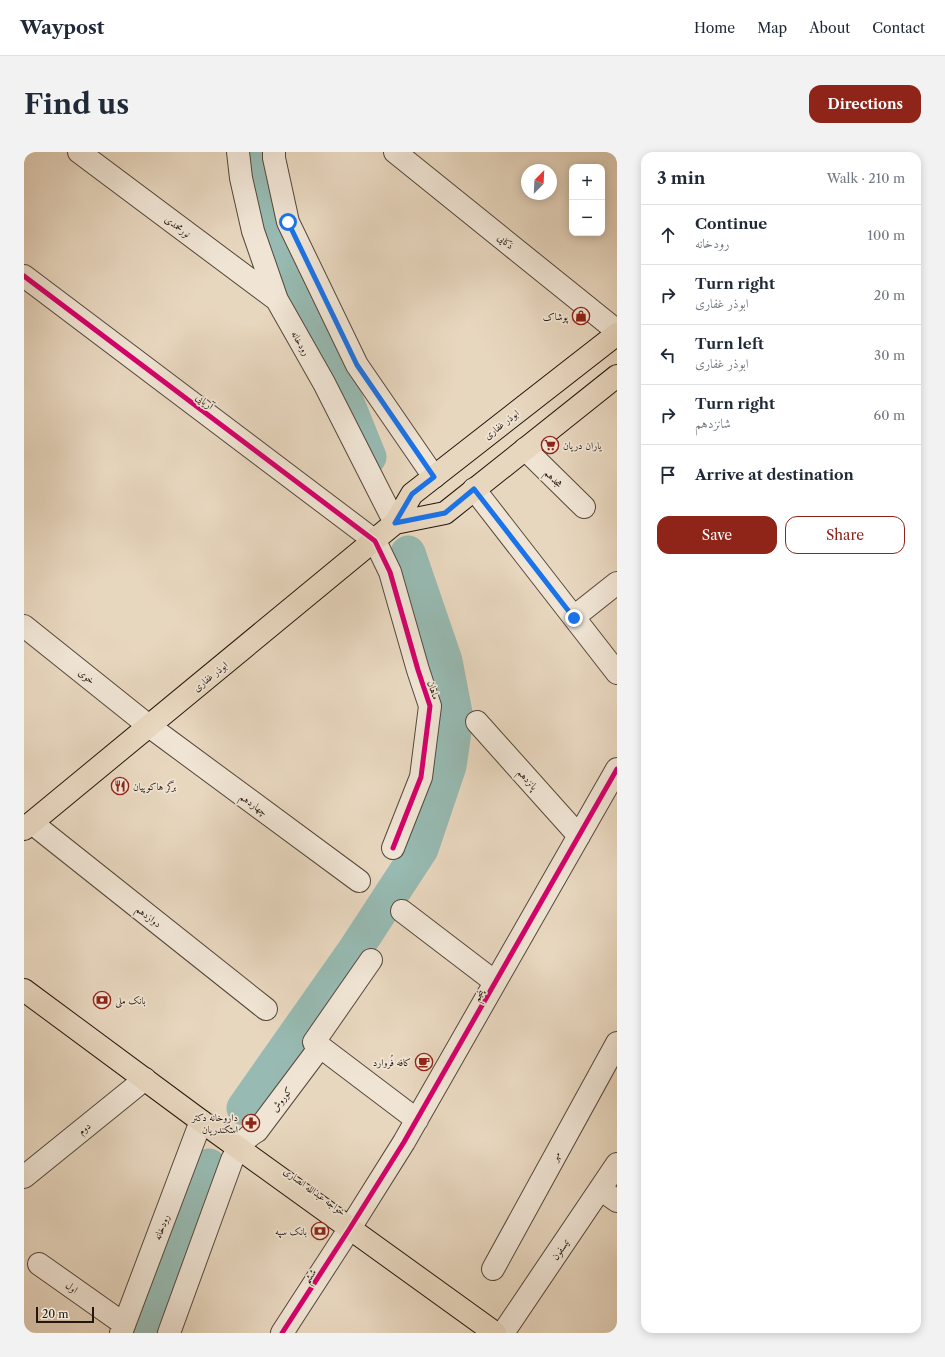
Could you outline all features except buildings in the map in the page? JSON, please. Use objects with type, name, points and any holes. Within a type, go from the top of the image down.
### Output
[{"type":"main road","name":"ابوذر غفاری","points":[[28,826],[395,523],[412,494],[617,332]]},
{"type":"main road","name":"ابوذر غفاری","points":[[395,523],[445,513],[617,376]]},
{"type":"main road","name":"خواجه عبدالله انصاری","points":[[24,990],[495,1333]]},
{"type":"street","name":"نورمحمدی","points":[[79,152],[277,300]]},
{"type":"street","name":"رودخانه","points":[[238,152],[240,178],[253,231],[277,300],[324,384],[395,523]]},
{"type":"street","points":[[274,152],[288,222],[357,365],[434,477]]},
{"type":"street","name":"ذکایی","points":[[395,152],[617,332]]},
{"type":"street","name":"آریایی","points":[[24,276],[374,541]]},
{"type":"street","name":"هجدهم","points":[[525,449],[584,507]]},
{"type":"street","points":[[474,489],[617,673]]},
{"type":"street","name":"ماهان","points":[[374,541],[390,572],[418,670],[430,706],[421,777],[393,848]]},
{"type":"street","points":[[574,618],[617,583]]},
{"type":"street","name":"خوی","points":[[24,626],[149,726]]},
{"type":"street","name":"پانزدهم","points":[[477,722],[579,836]]},
{"type":"street","name":"چهاردهم","points":[[149,726],[359,881]]},
{"type":"street","name":"پنجم","points":[[350,1228],[417,1120],[617,769]]},
{"type":"street","name":"دوازدهم","points":[[28,826],[266,1009]]},
{"type":"street","points":[[402,911],[495,982]]},
{"type":"street","name":"کوروش","points":[[238,1147],[247,1136],[257,1131],[317,1045],[371,960]]},
{"type":"street","name":"مهر","points":[[493,1269],[617,1043]]},
{"type":"street","points":[[317,1045],[417,1120]]},
{"type":"street","name":"دوم","points":[[24,1177],[145,1079]]},
{"type":"street","name":"رودخانه","points":[[123,1328],[202,1121]]},
{"type":"street","points":[[169,1333],[229,1167],[238,1147]]},
{"type":"street","name":"تیسفون","points":[[503,1333],[608,1195],[617,1164]]},
{"type":"street","name":"ششم","points":[[282,1333],[350,1228]]},
{"type":"street","name":"اول","points":[[39,1264],[123,1328]]},
{"type":"waterway","points":[[257,152],[260,194],[292,267],[369,457]]},
{"type":"waterway","points":[[244,1108],[355,950],[421,849],[449,766],[456,718],[445,661],[408,553]]},
{"type":"waterway","points":[[144,1333],[209,1166]]},
{"type":"cycle path","points":[[24,276],[375,541],[390,572],[418,670],[430,706],[421,777],[393,848]]},
{"type":"cycle path","points":[[282,1333],[404,1142],[617,769]]},
{"type":"place","name":"پوشاک","points":[[581,316]]},
{"type":"place","name":"یاران دریان","points":[[550,445]]},
{"type":"place","name":"برگر هاکوپیان","points":[[120,786]]},
{"type":"place","name":"بانک ملی","points":[[102,1000]]},
{"type":"place","name":"کافه فُروارد","points":[[424,1062]]},
{"type":"place","name":"داروخانه دکتر اسکندریان","points":[[251,1123]]},
{"type":"place","name":"بانک سپه","points":[[320,1231]]},
{"type":"route","points":[[288,222],[357,365],[434,477],[412,494],[395,523],[445,513],[474,489],[574,618]]}]
